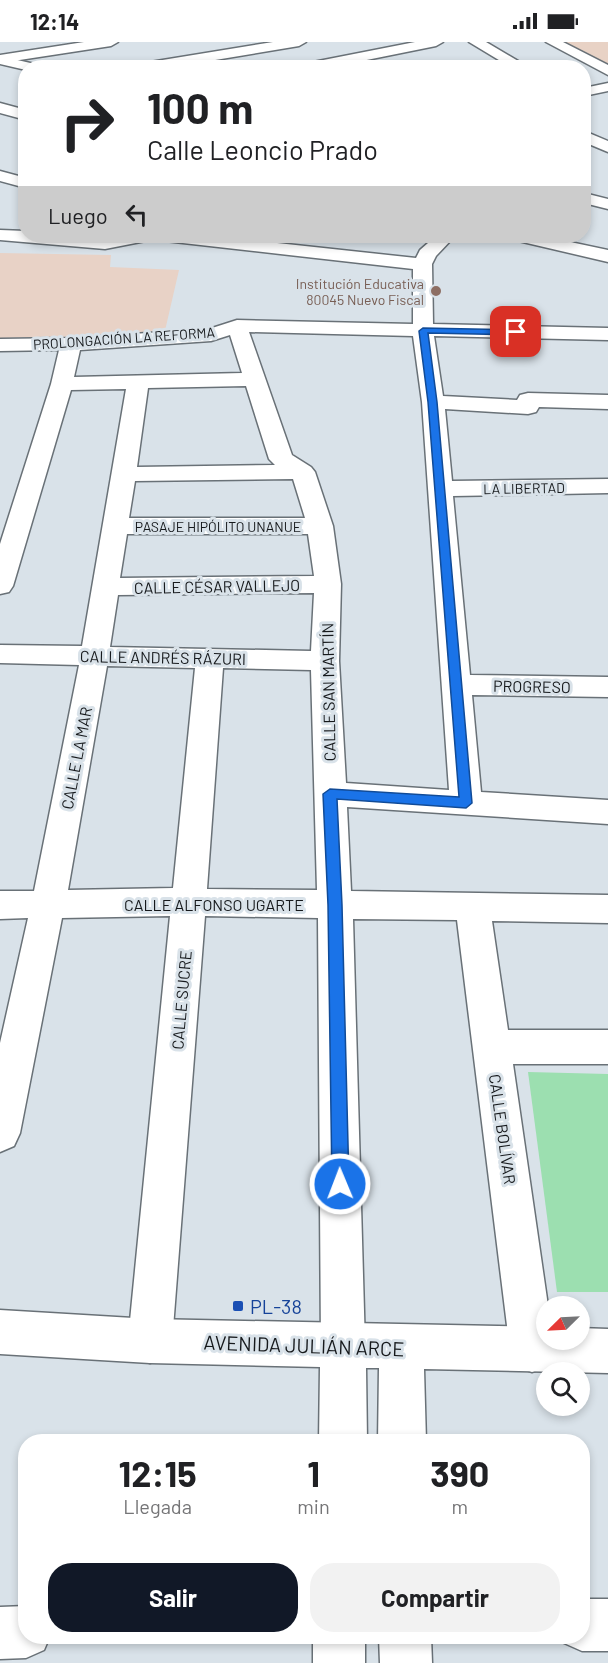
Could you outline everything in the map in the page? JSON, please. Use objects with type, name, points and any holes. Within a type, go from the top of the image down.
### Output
[{"type":"street","points":[[188,60],[299,42]]},
{"type":"street","points":[[342,60],[404,44],[436,42]]},
{"type":"street","points":[[476,42],[509,60]]},
{"type":"street","points":[[553,42],[587,60]]},
{"type":"street","points":[[0,59],[95,43],[110,49]]},
{"type":"street","points":[[404,44],[429,60]]},
{"type":"street","points":[[339,47],[357,57]]},
{"type":"street","points":[[351,60],[357,57]]},
{"type":"street","points":[[0,59],[18,64]]},
{"type":"street","points":[[591,62],[608,71]]},
{"type":"street","points":[[591,91],[608,87]]},
{"type":"street","points":[[591,139],[608,147]]},
{"type":"street","points":[[0,176],[18,181]]},
{"type":"street","points":[[591,200],[608,204]]},
{"type":"street","points":[[0,235],[18,236]]},
{"type":"street","points":[[230,243],[423,264]]},
{"type":"street","points":[[439,243],[427,254],[423,264],[423,331],[432,402],[466,803]]},
{"type":"street","points":[[551,243],[608,256]]},
{"type":"street","points":[[237,326],[281,459],[303,471]]},
{"type":"street","name":"PROLONGACIÓN LA REFORMA","points":[[0,345],[71,344],[211,335],[237,326],[608,334]]},
{"type":"street","points":[[0,586],[62,384],[71,344]]},
{"type":"street","points":[[62,384],[255,379]]},
{"type":"street","name":"CALLE LA MAR","points":[[0,1133],[7,1068],[48,904],[95,656],[138,382]]},
{"type":"street","points":[[432,402],[528,407],[528,400],[608,402]]},
{"type":"street","points":[[124,474],[303,471]]},
{"type":"street","name":"CALLE SAN MARTÍN","points":[[303,471],[320,526],[328,584],[325,661],[335,905],[343,1434]]},
{"type":"street","name":"LA LIBERTAD","points":[[439,489],[608,486]]},
{"type":"street","name":"PASAJE HIPÓLITO UNANUE","points":[[116,526],[320,526]]},
{"type":"street","name":"CALLE CÉSAR VALLEJO","points":[[106,587],[328,584]]},
{"type":"street","name":"CALLE ANDRÉS RÁZURI","points":[[0,654],[325,661]]},
{"type":"street","name":"CALLE SUCRE","points":[[150,1341],[210,658]]},
{"type":"street","name":"PROGRESO","points":[[456,685],[608,687]]},
{"type":"street","points":[[330,794],[608,812]]},
{"type":"street","name":"CALLE ALFONSO UGARTE","points":[[0,904],[189,902],[608,909]]},
{"type":"street","name":"CALLE BOLÍVAR","points":[[473,908],[532,1350]]},
{"type":"street","points":[[492,1047],[608,1047]]},
{"type":"street","name":"AVENIDA JULIÁN ARCE","points":[[0,1332],[150,1341],[608,1351]]},
{"type":"street","points":[[401,1348],[402,1434]]},
{"type":"street","points":[[590,1625],[608,1625]]},
{"type":"street","points":[[0,1633],[18,1632]]},
{"type":"street","points":[[339,1644],[339,1663]]},
{"type":"street","points":[[405,1644],[406,1663]]},
{"type":"shaded area","points":[[561,42],[608,42],[608,66]]},
{"type":"shaded area","points":[[0,253],[111,255],[110,267],[179,270],[164,335],[0,338]]},
{"type":"green space","points":[[528,1072],[608,1074],[608,1292],[557,1292]]},
{"type":"place","name":"Institución Educativa 80045 Nuevo Fiscal","points":[[436,291]]},
{"type":"place","name":"PL-38","points":[[238,1306]]},
{"type":"route","points":[[340,1184],[335,905],[330,794],[466,803],[432,402],[423,331],[516,332]]}]
